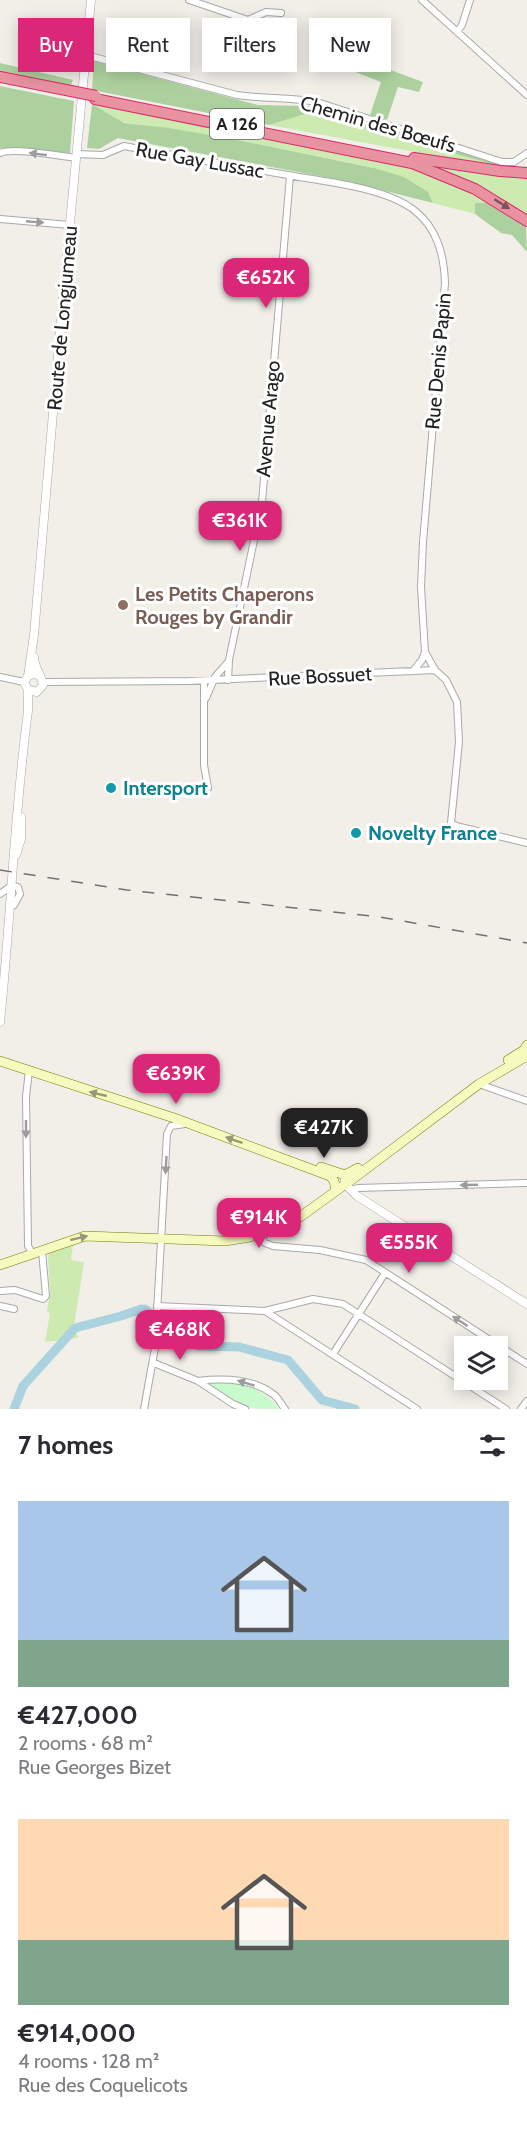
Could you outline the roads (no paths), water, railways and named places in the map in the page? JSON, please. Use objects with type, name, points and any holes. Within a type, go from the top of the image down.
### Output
[{"type":"highway","name":"A 126","points":[[0,79],[408,157],[527,173]]},
{"type":"highway","name":"A 126","points":[[96,98],[412,163],[475,189],[527,221]]},
{"type":"main road","points":[[347,1183],[352,1173],[476,1082],[524,1050],[527,1045]]},
{"type":"main road","points":[[0,1266],[40,1256],[85,1236],[218,1241],[261,1235],[292,1222],[479,1084],[527,1056]]},
{"type":"main road","points":[[0,1061],[279,1156],[330,1176],[336,1190]]},
{"type":"main road","points":[[279,1156],[347,1183]]},
{"type":"street","name":"Route de Longjumeau","points":[[89,18],[91,0]]},
{"type":"street","points":[[189,0],[248,20],[266,12],[281,13]]},
{"type":"street","points":[[422,0],[527,95]]},
{"type":"street","points":[[457,32],[462,25],[470,0]]},
{"type":"street","name":"Chemin des Bœufs","points":[[94,57],[222,92],[260,99],[303,99],[317,102],[502,162],[514,162],[527,153]]},
{"type":"street","name":"Route de Longjumeau","points":[[28,711],[26,683],[34,635],[84,72]]},
{"type":"street","name":"Rue Gay Lussac","points":[[0,153],[5,151],[76,156],[103,155],[124,146],[290,176]]},
{"type":"street","name":"Rue Denis Papin","points":[[290,176],[356,188],[402,203],[428,224],[440,245],[445,283],[421,569],[425,652],[435,670],[446,680],[457,702],[459,742],[451,823],[527,843]]},
{"type":"street","name":"Avenue Arago","points":[[228,680],[229,660],[262,502],[290,176]]},
{"type":"street","points":[[0,219],[70,225]]},
{"type":"street","name":"Route de Longjumeau","points":[[34,635],[34,663],[42,679]]},
{"type":"street","points":[[413,671],[425,652]]},
{"type":"street","name":"Avenue Arago","points":[[205,701],[213,680],[229,660]]},
{"type":"street","name":"Rue Bossuet","points":[[42,679],[204,681],[435,670]]},
{"type":"street","points":[[0,1023],[13,881],[14,835],[28,711],[37,692],[42,688],[42,679],[34,674],[26,683]]},
{"type":"street","points":[[0,677],[26,683],[37,692]]},
{"type":"street","points":[[204,681],[204,765],[208,788]]},
{"type":"street","points":[[0,894],[13,881]]},
{"type":"street","points":[[0,1291],[15,1290],[43,1299],[46,1296],[40,1256],[28,1246],[26,1096],[29,1071]]},
{"type":"street","points":[[479,1084],[527,1101]]},
{"type":"street","points":[[144,1409],[154,1363],[167,1132],[175,1124],[189,1124]]},
{"type":"street","points":[[347,1183],[358,1188],[527,1183]]},
{"type":"street","points":[[347,1183],[357,1196],[527,1304]]},
{"type":"street","points":[[261,1235],[268,1245],[320,1250],[366,1260],[527,1364]]},
{"type":"street","points":[[333,1354],[385,1273]]},
{"type":"street","points":[[157,1306],[265,1311],[313,1299],[343,1304],[506,1409]]},
{"type":"street","points":[[0,1306],[14,1309]]},
{"type":"street","points":[[265,1311],[417,1409]]},
{"type":"street","points":[[154,1363],[198,1381],[233,1404],[245,1409]]},
{"type":"street","points":[[198,1381],[222,1378],[255,1385],[274,1394],[285,1409]]},
{"type":"street","points":[[521,1409],[527,1401]]},
{"type":"waterway","points":[[14,1409],[23,1386],[75,1328],[141,1309],[145,1309],[154,1317]]},
{"type":"waterway","points":[[159,1322],[184,1341],[198,1346],[239,1347],[288,1360],[322,1400],[355,1409]]},
{"type":"railway","points":[[0,870],[127,890],[380,917],[527,943]]},
{"type":"place","name":"Les Petits Chaperons Rouges by Grandir","points":[[123,605]]},
{"type":"place","name":"Intersport","points":[[111,788]]},
{"type":"place","name":"Novelty France","points":[[356,833]]}]
